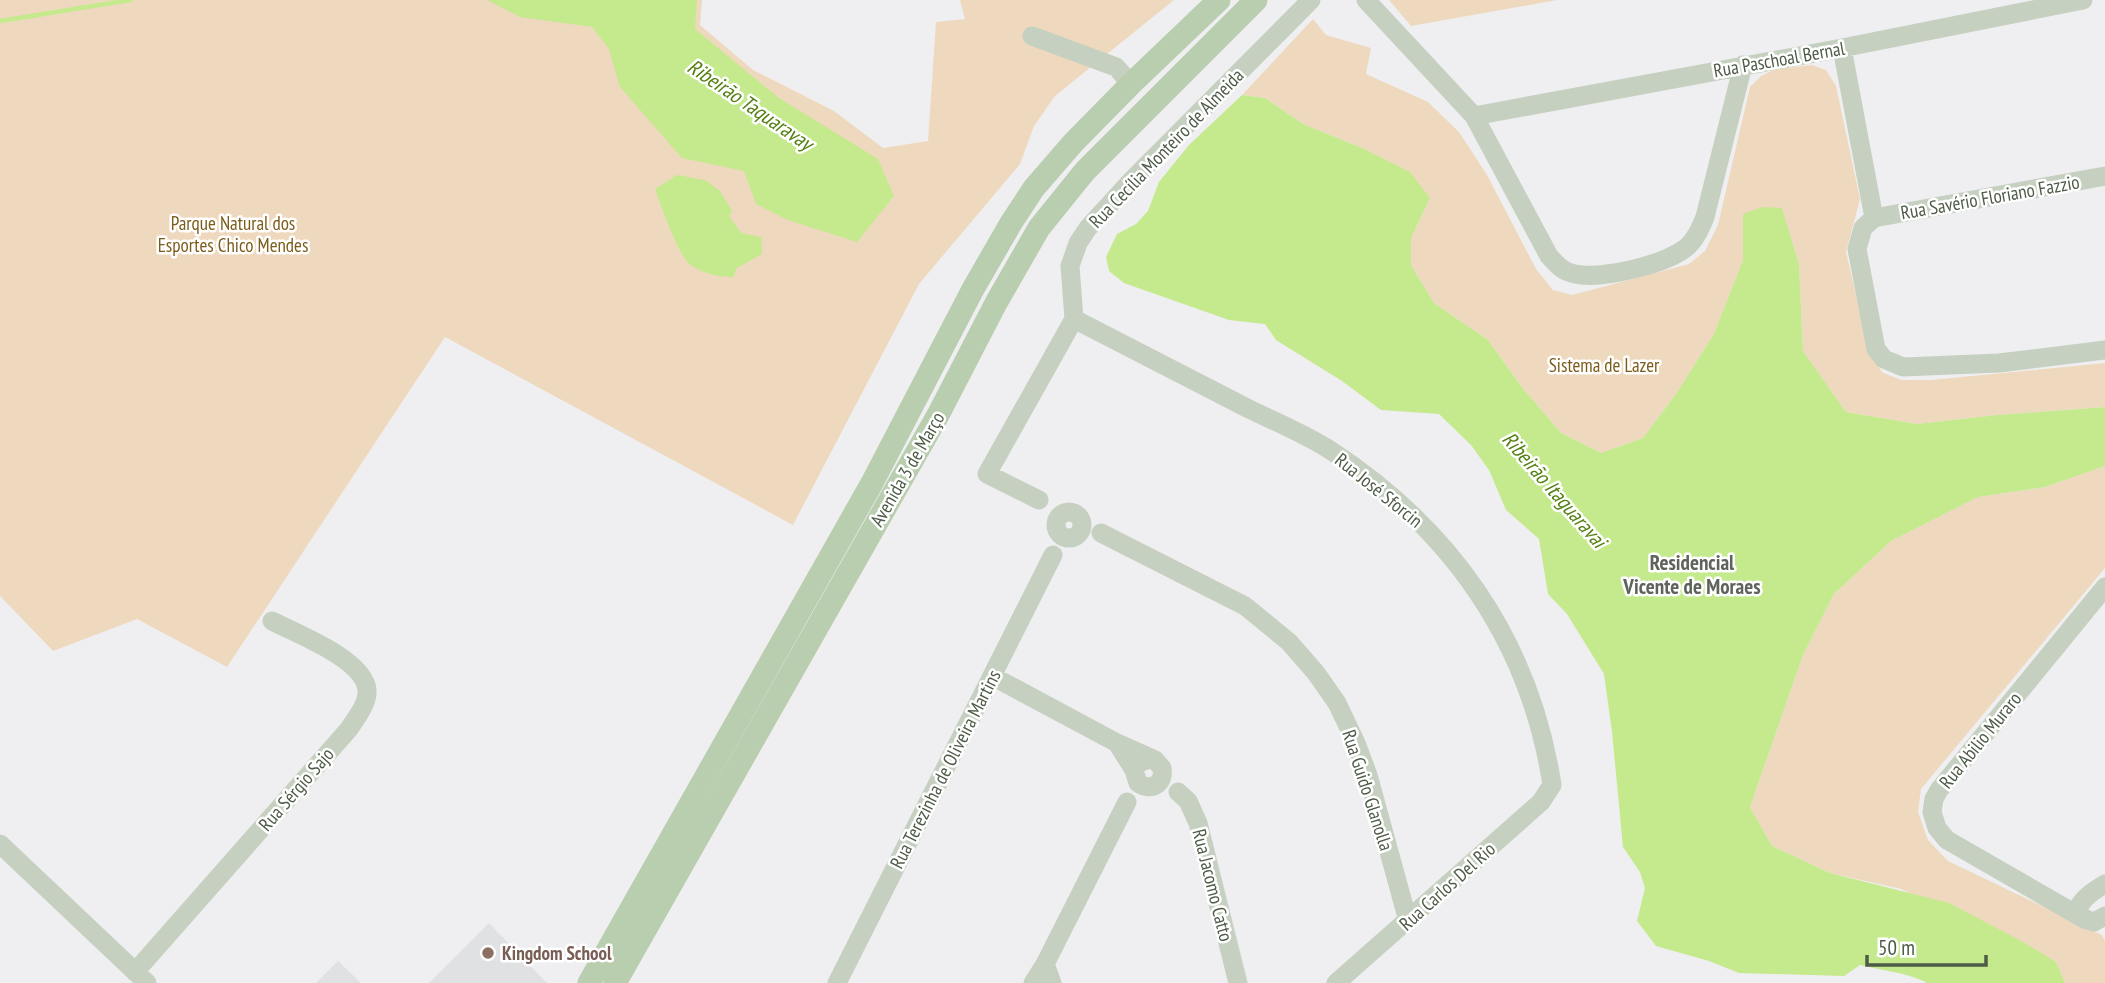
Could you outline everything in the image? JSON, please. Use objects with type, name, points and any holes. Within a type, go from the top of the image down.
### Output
[{"type":"main road","name":"Avenida 3 de Março","points":[[589,983],[872,483],[973,289],[1011,223],[1034,188],[1073,143],[1130,84],[1219,0]]},
{"type":"main road","name":"Avenida 3 de Março","points":[[615,983],[938,415],[1001,293],[1039,228],[1084,171],[1256,0]]},
{"type":"street","name":"Rua Cecília Monteiro de Almeida","points":[[1074,318],[1070,266],[1078,243],[1088,228],[1131,181],[1311,0]]},
{"type":"street","points":[[1366,0],[1474,116],[1549,256],[1562,270],[1577,275],[1601,275],[1670,257],[1687,247],[1697,236],[1705,217],[1743,65]]},
{"type":"street","name":"Rua Paschoal Bernal","points":[[1474,116],[1842,48],[2082,0]]},
{"type":"street","points":[[1031,36],[1116,67],[1130,84]]},
{"type":"street","points":[[1842,48],[1874,218],[1863,228],[1857,248],[1876,349],[1884,359],[1903,367],[1930,366],[1999,363],[2105,350]]},
{"type":"street","name":"Rua Savério Floriano Fazzio","points":[[1874,218],[2105,176]]},
{"type":"street","name":"Rua Guido Glanolla","points":[[1074,318],[986,474],[1039,500],[1068,526],[1101,533],[1245,606],[1289,642],[1337,703],[1356,743],[1368,775],[1408,921]]},
{"type":"street","name":"Rua José Sforcin","points":[[1074,318],[1328,449],[1389,492],[1422,523],[1470,581],[1518,662],[1548,756],[1552,785]]},
{"type":"street","name":"Rua Terezinha de Oliveira Martins","points":[[836,983],[1068,526]]},
{"type":"street","name":"Rua Abilio Muraro","points":[[2097,921],[1947,840],[1937,828],[1933,813],[1934,799],[1961,761],[2105,587]]},
{"type":"street","name":"Rua Sérgio Sajo","points":[[141,978],[349,729],[362,708],[367,690],[360,673],[343,658],[272,621]]},
{"type":"street","name":"Rua Jacomo Catto","points":[[992,676],[1117,743],[1146,774],[1178,792],[1188,801],[1198,823],[1238,983]]},
{"type":"street","points":[[1033,983],[1127,802],[1146,774]]},
{"type":"street","name":"Rua Carlos Del Rio","points":[[1336,983],[1541,802],[1552,785]]},
{"type":"street","points":[[0,844],[141,978]]},
{"type":"street","points":[[2097,921],[2081,914],[2079,906],[2081,900],[2096,897],[2105,884]]},
{"type":"street","points":[[1045,964],[1052,983]]},
{"type":"shaded area","name":"Kingdom School","points":[[489,923],[547,983],[429,983]]},
{"type":"shaded area","points":[[338,961],[361,983],[316,983]]},
{"type":"green space","name":"Parque Natural dos Esportes Chico Mendes","points":[[0,0],[702,0],[700,25],[753,70],[834,111],[883,148],[928,141],[936,22],[965,19],[960,0],[1174,0],[1055,96],[1034,126],[1020,164],[919,284],[793,525],[445,337],[227,667],[137,619],[53,651],[0,596]]},
{"type":"green space","points":[[1389,0],[1557,0],[1411,26]]},
{"type":"green space","name":"Sistema de Lazer","points":[[1313,19],[1326,35],[1371,48],[1366,74],[1428,102],[1459,132],[1487,175],[1536,269],[1553,290],[1572,295],[1689,264],[1705,251],[1718,225],[1750,87],[1761,76],[1776,69],[1812,65],[1826,70],[1836,86],[1860,199],[1846,252],[1870,355],[1883,373],[1902,380],[1931,380],[2105,363],[2105,407],[1917,424],[1846,412],[1803,351],[1799,264],[1782,209],[1743,214],[1743,260],[1714,334],[1676,394],[1643,438],[1601,453],[1561,433],[1521,386],[1488,340],[1434,303],[1411,265],[1411,238],[1430,198],[1362,148],[1303,124],[1265,98],[1242,95]]},
{"type":"green space","points":[[2105,466],[2105,568],[1921,789],[1918,812],[1928,840],[1948,861],[2102,935],[2105,941],[2105,983],[2065,983],[2056,962],[1901,889],[1830,873],[1772,846],[1750,807],[1803,655],[1834,594],[1891,541],[1978,497],[2045,487]]},
{"type":"water","points":[[487,0],[697,0],[695,29],[779,98],[878,159],[894,196],[857,242],[788,220],[756,204],[744,171],[682,158],[620,87],[609,49],[592,27],[520,17]]},
{"type":"water","name":"Ribeirão Itaguaravai","points":[[1242,95],[1265,98],[1303,124],[1362,148],[1410,172],[1430,198],[1411,238],[1411,265],[1434,303],[1488,340],[1521,386],[1561,433],[1601,453],[1643,438],[1676,394],[1714,334],[1743,260],[1743,214],[1763,207],[1782,208],[1799,264],[1803,351],[1846,412],[1917,424],[2105,407],[2105,466],[2045,487],[1978,497],[1891,541],[1834,594],[1803,655],[1750,807],[1772,846],[1830,873],[1949,903],[2056,962],[2065,983],[1927,983],[1903,974],[1860,965],[1844,976],[1739,973],[1709,961],[1656,946],[1637,921],[1645,888],[1640,872],[1623,847],[1604,674],[1567,614],[1548,594],[1539,539],[1506,510],[1489,470],[1471,445],[1439,414],[1381,410],[1342,381],[1276,340],[1265,324],[1229,320],[1124,283],[1109,271],[1106,257],[1117,234],[1136,224],[1148,211],[1159,182],[1189,145]]},
{"type":"water","points":[[677,175],[705,180],[720,191],[732,211],[729,216],[741,233],[761,237],[762,254],[737,268],[733,277],[701,271],[691,265],[681,252],[655,189]]},
{"type":"waterway","name":"Ribeirão Taquaravay","points":[[0,21],[130,0]]},
{"type":"place","name":"Kingdom School","points":[[488,953]]},
{"type":"district","name":"Residencial Vicente de Moraes","points":[[1692,575]]}]
